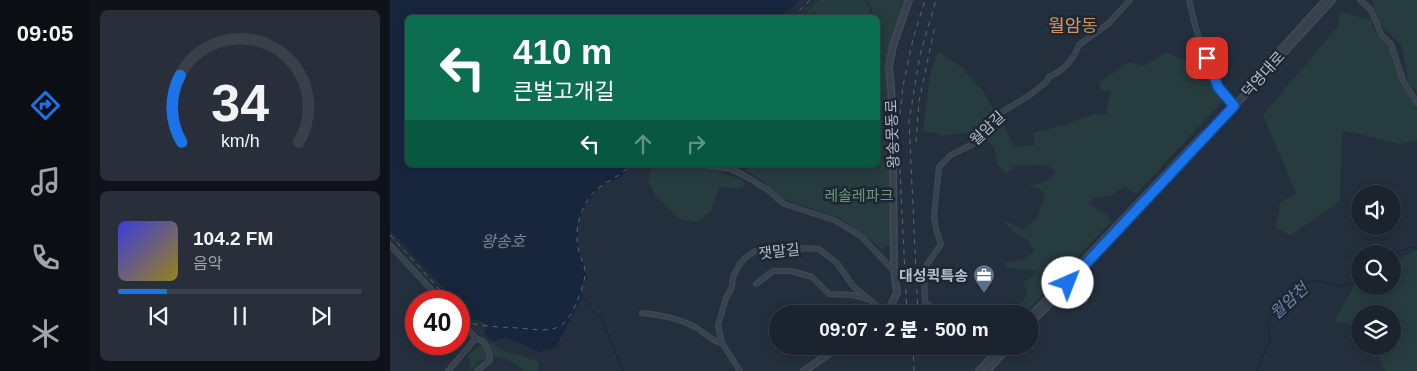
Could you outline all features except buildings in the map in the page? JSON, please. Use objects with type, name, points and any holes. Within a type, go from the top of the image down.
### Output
[{"type":"street","name":"왕송못동로","points":[[891,305],[896,292],[891,140],[892,100],[889,68],[893,46],[909,0]]},
{"type":"street","name":"월암길","points":[[929,305],[925,302],[924,269],[942,244],[936,229],[934,216],[939,167],[951,155],[973,144],[997,115],[1030,95],[1046,82],[1049,77],[1060,71],[1068,64],[1079,45],[1109,23],[1130,0]]},
{"type":"street","points":[[1189,0],[1196,29],[1218,87],[1233,104]]},
{"type":"street","name":"덕영대로","points":[[1039,314],[1233,104],[1323,3],[1332,0]]},
{"type":"street","points":[[1360,0],[1372,10],[1381,34],[1390,44],[1404,80],[1417,103]]},
{"type":"street","name":"덕영대로","points":[[1039,308],[1233,104]]},
{"type":"street","points":[[718,167],[731,169],[749,178],[768,190],[784,204],[834,220],[861,236],[894,271]]},
{"type":"street","points":[[390,245],[432,290]]},
{"type":"street","name":"잿말길","points":[[740,371],[722,343],[718,325],[726,298],[732,287],[733,277],[739,265],[755,251],[765,250],[785,253],[804,248],[819,249],[837,263],[853,286],[876,305]]},
{"type":"street","points":[[756,284],[773,271],[790,271],[812,277],[829,294],[853,295],[870,300]]},
{"type":"street","points":[[642,313],[674,318],[696,328],[716,342],[722,343]]},
{"type":"street","points":[[470,332],[476,338],[484,342],[489,352],[490,360],[477,371]]},
{"type":"street","points":[[448,371],[476,338]]},
{"type":"street","points":[[804,371],[827,355]]},
{"type":"street","points":[[979,371],[997,355]]},
{"type":"street","points":[[987,371],[1000,355]]},
{"type":"green space","name":"레솔레파크","points":[[815,0],[907,0],[885,68],[889,102],[890,245],[881,249],[862,233],[839,218],[781,198],[763,181],[745,170],[748,167],[880,167],[880,15],[800,15]]},
{"type":"green space","points":[[1371,0],[1417,0],[1417,92],[1409,85],[1401,44],[1379,23]]},
{"type":"green space","points":[[1340,12],[1371,20],[1374,30],[1389,45],[1401,79],[1414,104],[1417,106],[1417,141],[1401,144],[1342,130],[1340,201],[1291,235],[1276,228],[1280,203],[1296,193],[1263,115],[1338,26]]},
{"type":"green space","points":[[938,52],[962,67],[983,91],[996,114],[975,137],[965,133],[943,136],[932,132],[923,133],[930,74]]},
{"type":"green space","points":[[1167,52],[1191,63],[1202,61],[1214,91],[1223,101],[1136,194],[1125,186],[1110,196],[1094,198],[1089,204],[1107,215],[1111,222],[1033,305],[1018,305],[1026,297],[1027,290],[1022,284],[1038,271],[1007,268],[1006,262],[1025,260],[1035,251],[1028,241],[1014,232],[1001,219],[1024,229],[1037,218],[1045,195],[1038,188],[1027,187],[1050,179],[1055,172],[1048,165],[1016,166],[1007,174],[998,165],[994,147],[985,138],[995,129],[1004,125],[1014,147],[1034,145],[1033,133],[1094,114],[1105,115],[1111,90],[1100,91],[1100,82],[1129,62],[1144,66]]},
{"type":"green space","points":[[653,167],[697,167],[714,170],[745,181],[742,188],[720,187],[711,211],[699,222],[679,219],[655,195],[648,181]]},
{"type":"green space","points":[[1417,250],[1417,371],[1385,371],[1379,355],[1401,355],[1401,305],[1351,305],[1351,325],[1335,321],[1351,291],[1351,295],[1401,295],[1401,258]]},
{"type":"green space","points":[[483,343],[493,343],[500,350],[538,361],[538,371],[523,371],[508,360],[490,358],[477,364],[469,371],[470,362],[468,355]]},
{"type":"water","name":"왕송호","points":[[390,0],[799,0],[788,11],[780,15],[405,15],[405,167],[629,167],[622,176],[600,187],[589,200],[577,224],[579,249],[587,277],[580,288],[582,297],[556,347],[539,352],[506,337],[492,341],[484,333],[487,325],[482,321],[472,320],[470,318],[470,290],[445,290],[390,230]]},
{"type":"waterway","points":[[806,15],[805,12],[818,0]]},
{"type":"waterway","points":[[865,0],[872,9],[870,15]]},
{"type":"waterway","name":"월암천","points":[[1401,251],[1411,247],[1417,248]]},
{"type":"waterway","name":"월암천","points":[[1256,371],[1270,341],[1268,320],[1302,285],[1314,280],[1341,287],[1351,283]]},
{"type":"waterway","name":"월암천","points":[[582,297],[593,311],[601,317],[623,371]]},
{"type":"railway","points":[[795,15],[810,0]]},
{"type":"railway","points":[[907,305],[898,131],[903,86],[913,39],[925,0]]},
{"type":"railway","points":[[918,305],[909,121],[920,55],[936,0]]},
{"type":"railway","points":[[916,142],[919,101],[935,26]]},
{"type":"railway","points":[[470,322],[493,327],[540,330],[548,330],[562,325],[573,311],[584,280],[585,273],[578,249],[577,237],[581,213],[599,187],[629,167]]},
{"type":"railway","points":[[390,235],[440,290]]},
{"type":"railway","points":[[913,355],[914,371]]},
{"type":"place","name":"대성퀵특송","points":[[984,294]]},
{"type":"district","name":"월암동","points":[[1073,26]]},
{"type":"route","points":[[1068,283],[1234,106],[1218,87],[1207,58]]}]
